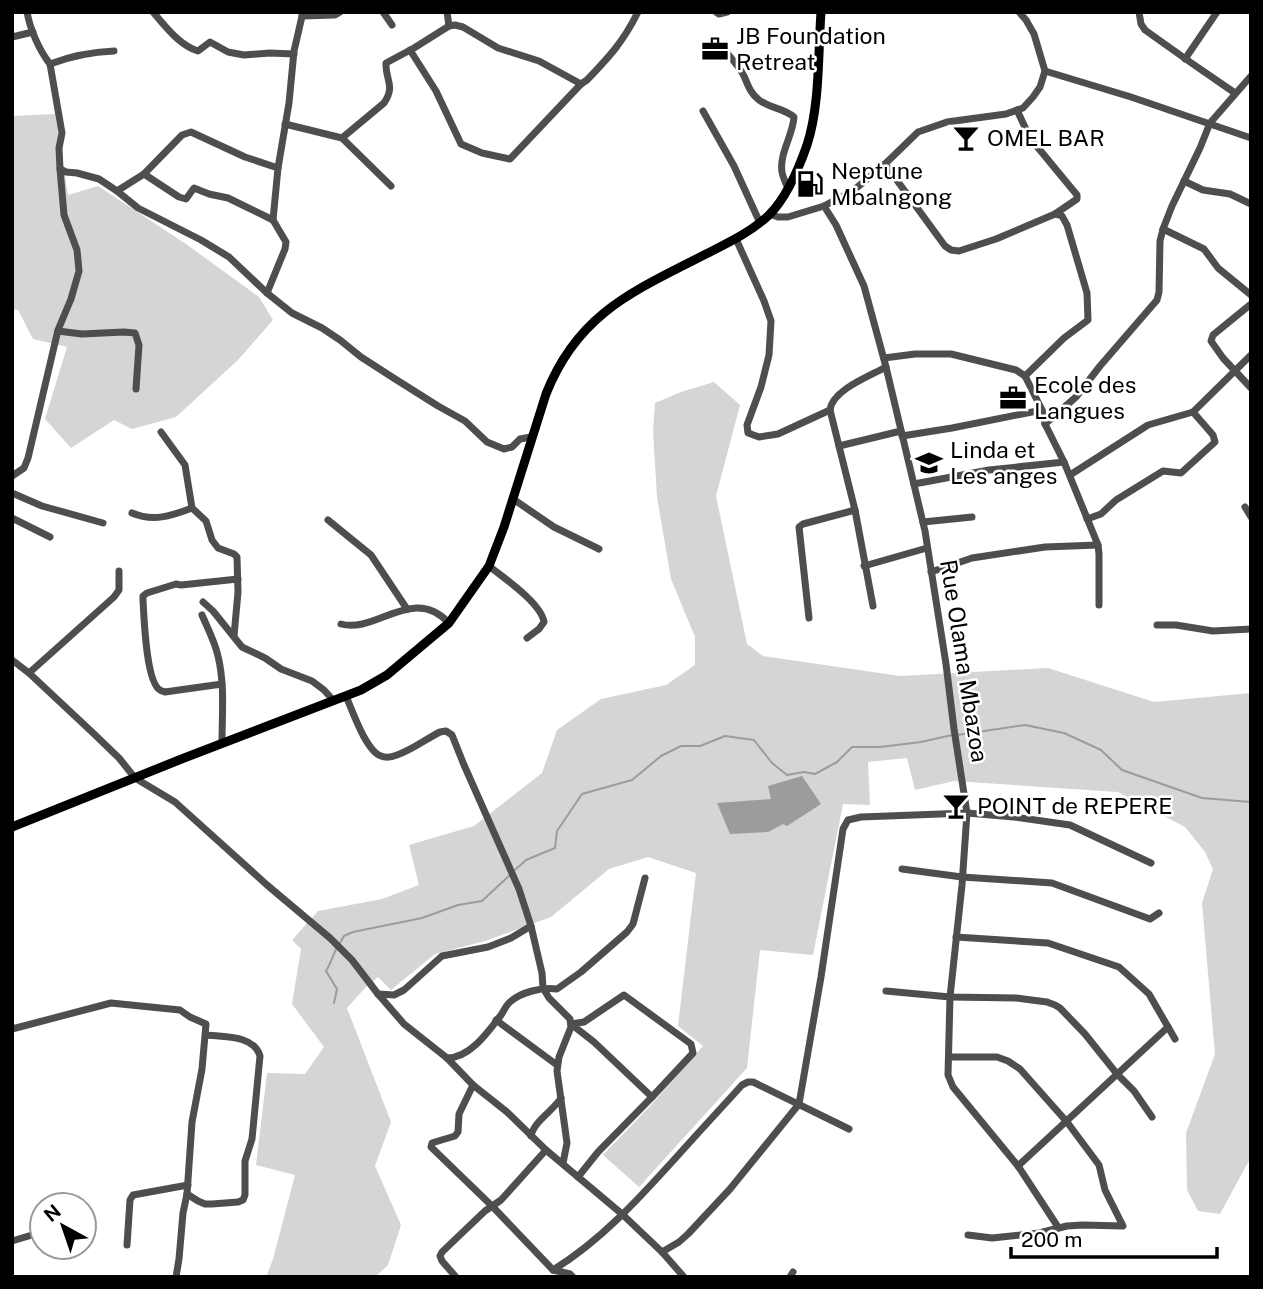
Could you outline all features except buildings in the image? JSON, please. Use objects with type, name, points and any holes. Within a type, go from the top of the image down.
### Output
[{"type":"main road","points":[[12,827],[361,690],[387,675],[449,623],[489,566],[549,385],[563,357],[579,336],[615,303],[736,239],[760,223],[770,214],[788,188],[808,143],[814,114],[821,12]]},
{"type":"street","points":[[12,476],[24,468],[29,458],[58,331],[79,271],[77,250],[64,215],[60,169],[62,133],[50,64],[33,32],[27,12]]},
{"type":"street","points":[[153,12],[170,32],[198,51],[210,42],[228,52],[244,55],[294,54]]},
{"type":"street","points":[[273,220],[294,54],[302,14],[335,15],[340,12]]},
{"type":"street","points":[[383,12],[391,25]]},
{"type":"street","points":[[447,12],[449,26]]},
{"type":"street","points":[[410,50],[436,91],[461,144],[482,153],[510,159],[616,49],[638,12]]},
{"type":"street","points":[[716,12],[727,12]]},
{"type":"street","points":[[770,214],[788,217],[824,206],[854,190],[886,164],[918,132],[947,122],[1006,114],[1023,108],[1040,88],[1045,71],[1034,34],[1019,12]]},
{"type":"street","points":[[1026,20],[1032,12]]},
{"type":"street","points":[[1139,12],[1145,30],[1235,93]]},
{"type":"street","points":[[1185,59],[1217,12]]},
{"type":"street","points":[[342,138],[384,103],[389,95],[391,88],[386,63],[449,26],[463,27],[498,48],[539,61],[581,84]]},
{"type":"street","points":[[12,37],[33,32]]},
{"type":"street","points":[[50,64],[68,57],[114,51]]},
{"type":"street","points":[[727,53],[757,99],[789,112],[794,117],[782,170],[788,188]]},
{"type":"street","points":[[1045,71],[1132,97],[1251,138]]},
{"type":"street","points":[[1045,424],[1076,397],[1157,300],[1163,229],[1210,123],[1251,76]]},
{"type":"street","points":[[886,164],[945,246],[959,251],[996,239],[1055,214],[1077,199],[1077,195],[1034,144],[1017,110]]},
{"type":"street","points":[[703,111],[734,166],[760,223]]},
{"type":"street","points":[[285,124],[342,138],[391,186]]},
{"type":"street","points":[[117,191],[144,174],[181,135],[191,132],[245,157],[278,168]]},
{"type":"street","points":[[60,169],[99,179],[138,208],[229,257],[292,313],[322,328],[372,364],[466,421],[487,442],[504,449],[512,447],[520,439],[531,437]]},
{"type":"street","points":[[144,174],[179,197],[186,199],[194,188],[228,198],[273,220],[286,242],[267,293]]},
{"type":"street","points":[[1184,181],[1203,190],[1230,194],[1251,204]]},
{"type":"street","name":"Rue Olama Mbazoa","points":[[824,206],[836,225],[864,286],[884,358],[923,522],[946,664],[967,813],[950,997],[948,1075],[953,1087],[1018,1166],[1058,1227]]},
{"type":"street","points":[[1025,376],[1064,338],[1088,320],[1087,293],[1067,225],[1062,216],[1055,214]]},
{"type":"street","points":[[1163,229],[1204,248],[1218,268],[1251,295]]},
{"type":"street","points":[[736,239],[771,321],[769,355],[747,425],[748,433],[759,437],[778,434],[830,410]]},
{"type":"street","points":[[1251,304],[1213,335],[1211,341],[1251,388]]},
{"type":"street","points":[[58,331],[82,334],[135,333],[139,345],[136,389]]},
{"type":"street","points":[[884,358],[915,354],[951,355],[1016,370],[1025,376],[1042,410],[1045,424],[1065,462],[1098,545],[1099,605]]},
{"type":"street","points":[[1070,475],[1148,425],[1193,412],[1251,355]]},
{"type":"street","points":[[873,606],[855,510],[830,404],[844,390],[886,367]]},
{"type":"street","points":[[839,446],[1042,410]]},
{"type":"street","points":[[1087,519],[1101,514],[1116,500],[1163,471],[1181,473],[1215,442],[1213,435],[1193,412]]},
{"type":"street","points":[[161,432],[185,465],[192,508],[206,521],[212,540],[218,548],[237,557],[239,579],[234,636]]},
{"type":"street","points":[[914,484],[989,470],[1065,462]]},
{"type":"street","points":[[12,494],[42,506],[103,523]]},
{"type":"street","points":[[513,499],[554,527],[599,549]]},
{"type":"street","points":[[1245,507],[1251,517]]},
{"type":"street","points":[[132,513],[158,519],[192,508]]},
{"type":"street","points":[[809,618],[799,527],[855,510]]},
{"type":"street","points":[[923,522],[972,517]]},
{"type":"street","points":[[12,518],[50,537]]},
{"type":"street","points":[[328,520],[371,555],[407,609]]},
{"type":"street","points":[[931,572],[972,558],[1045,547],[1098,545]]},
{"type":"street","points":[[864,566],[928,548]]},
{"type":"street","points":[[489,566],[543,614],[544,622],[527,638]]},
{"type":"street","points":[[29,673],[114,597],[119,590],[119,571]]},
{"type":"street","points":[[222,684],[165,692],[160,690],[151,675],[144,633],[143,600],[147,593],[176,584],[239,579]]},
{"type":"street","points":[[203,602],[242,648],[281,669],[312,681],[334,701]]},
{"type":"street","points":[[341,624],[355,625],[418,607],[437,612],[449,623]]},
{"type":"street","points":[[202,615],[216,649],[222,684],[222,743]]},
{"type":"street","points":[[1157,625],[1213,631],[1251,629]]},
{"type":"street","points":[[12,660],[119,758],[135,778],[175,802],[330,938],[352,960],[404,1024],[447,1058],[473,1085],[622,1214],[684,1277]]},
{"type":"street","points":[[346,696],[365,737],[379,756],[399,754],[440,732],[446,731],[452,735],[519,889],[531,926],[543,988],[570,1019],[572,1027],[557,1065],[567,1143],[563,1163]]},
{"type":"street","points":[[662,1252],[688,1234],[730,1189],[799,1104],[843,829],[848,820],[861,817],[967,813],[1014,817],[1070,825],[1151,863]]},
{"type":"street","points":[[902,869],[962,877],[1052,883],[1150,919],[1159,913]]},
{"type":"street","points":[[447,1058],[466,1054],[510,1001],[543,988],[556,989],[581,972],[627,932],[633,924],[645,878]]},
{"type":"street","points":[[378,994],[394,995],[404,990],[442,956],[488,947],[531,926]]},
{"type":"street","points":[[956,937],[1048,943],[1119,967],[1144,988],[1175,1039]]},
{"type":"street","points":[[886,991],[950,997],[1016,998],[1055,1004],[1085,1034],[1152,1116]]},
{"type":"street","points":[[570,1024],[584,1021],[624,995],[691,1044],[693,1053],[598,1152],[578,1177]]},
{"type":"street","points":[[12,1029],[111,1003],[180,1010],[206,1024],[202,1069],[192,1122],[188,1185],[176,1277]]},
{"type":"street","points":[[496,1020],[557,1065]]},
{"type":"street","points":[[570,1024],[594,1042],[652,1097]]},
{"type":"street","points":[[1018,1166],[1168,1027]]},
{"type":"street","points":[[187,1194],[205,1204],[243,1200],[245,1161],[252,1139],[260,1056],[258,1050],[254,1044],[246,1041],[206,1035]]},
{"type":"street","points":[[949,1057],[997,1057],[1020,1069],[1067,1122],[1099,1165],[1105,1190],[1123,1226],[1058,1227],[1040,1233],[992,1238],[968,1235]]},
{"type":"street","points":[[554,1270],[589,1245],[647,1191],[748,1082],[849,1129]]},
{"type":"street","points":[[473,1085],[459,1114],[458,1132],[455,1136],[432,1143],[431,1147],[554,1270],[573,1277]]},
{"type":"street","points":[[531,1136],[533,1128],[561,1098]]},
{"type":"street","points":[[456,1277],[442,1261],[442,1252],[485,1211],[501,1200],[546,1150]]},
{"type":"street","points":[[127,1245],[130,1200],[133,1195],[188,1185]]},
{"type":"shaded area","points":[[55,114],[68,195],[98,186],[186,244],[259,297],[273,320],[238,360],[176,417],[132,429],[114,420],[71,448],[45,419],[67,347],[33,339],[18,310],[12,309],[12,116]]},
{"type":"shaded area","points":[[714,382],[740,405],[716,496],[747,644],[763,656],[900,676],[1048,668],[1154,702],[1251,693],[1251,1157],[1220,1214],[1198,1211],[1187,1190],[1186,1133],[1215,1054],[1202,903],[1213,869],[1205,852],[1185,827],[1118,792],[954,781],[915,790],[907,758],[868,762],[870,805],[843,804],[813,955],[760,950],[747,1068],[639,1187],[603,1155],[703,1046],[678,1026],[696,873],[648,857],[609,869],[551,917],[485,941],[435,954],[391,990],[378,977],[365,988],[347,1008],[391,1122],[375,1166],[401,1225],[388,1265],[375,1277],[266,1277],[295,1175],[256,1165],[267,1073],[305,1074],[324,1047],[292,1004],[301,949],[292,940],[318,911],[382,899],[419,885],[409,845],[474,826],[542,773],[557,730],[601,699],[666,685],[695,665],[695,637],[671,579],[657,497],[653,431],[655,403]]},
{"type":"shaded area","points":[[802,776],[821,804],[787,826],[783,824],[768,832],[730,834],[717,803],[771,799],[768,786]]},
{"type":"waterway","points":[[957,735],[1025,725],[1064,733],[1101,750],[1122,770],[1202,798],[1251,802]]},
{"type":"waterway","points":[[515,870],[526,860],[555,848],[557,831],[582,794],[632,780],[661,756],[681,746],[700,746],[725,736],[754,740],[772,763],[787,775],[804,772],[815,774],[837,762],[852,747],[880,747],[952,735]]},
{"type":"waterway","points":[[340,943],[344,936],[353,932],[422,918],[458,905],[482,901],[511,874]]},
{"type":"waterway","points":[[334,1003],[337,989],[326,971],[337,947]]},
{"type":"place","name":"JB Foundation Retreat","points":[[715,49]]},
{"type":"place","name":"OMEL BAR","points":[[966,138]]},
{"type":"place","name":"Neptune Mbalngong","points":[[810,184]]},
{"type":"place","name":"Ecole des Langues","points":[[1013,398]]},
{"type":"place","name":"Linda et Les anges","points":[[929,463]]},
{"type":"place","name":"POINT de REPERE","points":[[956,806]]}]
